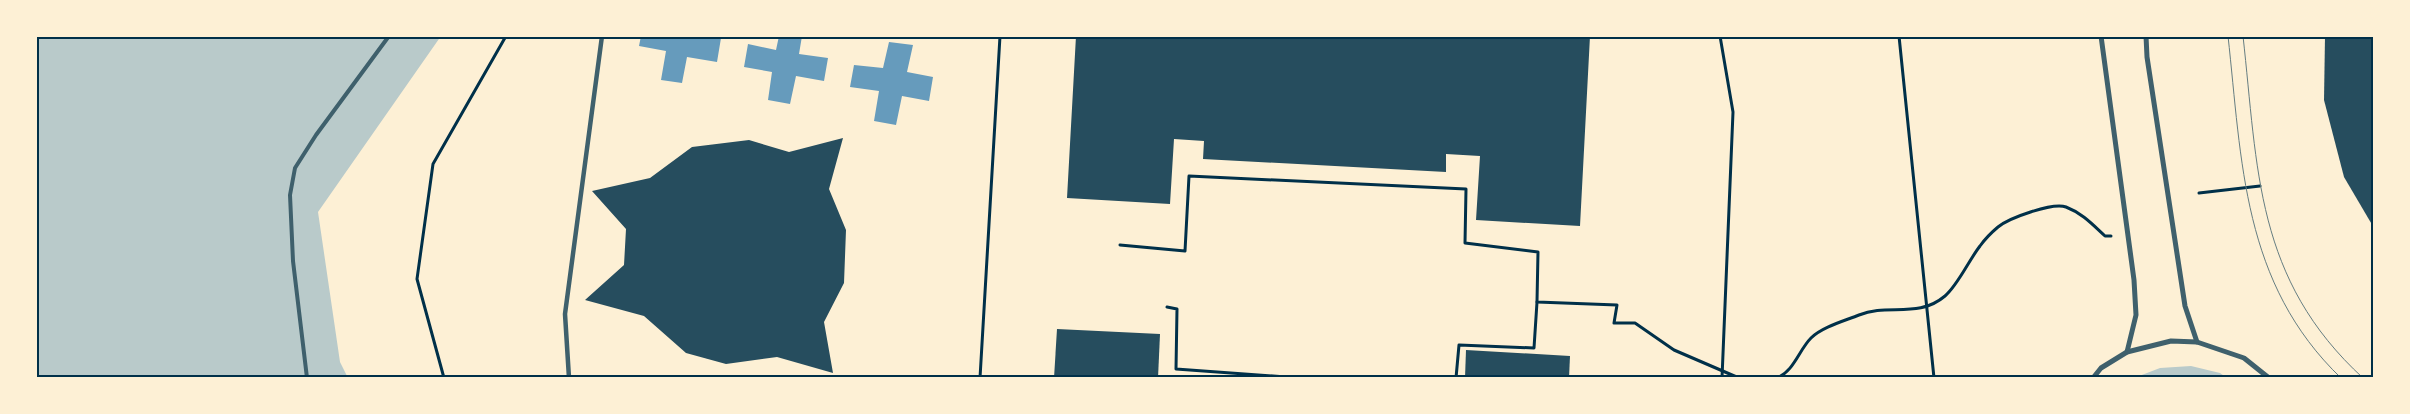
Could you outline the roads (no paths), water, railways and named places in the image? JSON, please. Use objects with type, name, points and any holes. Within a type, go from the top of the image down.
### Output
[{"type":"street","points":[[569,378],[565,314],[602,36]]},
{"type":"street","points":[[2101,36],[2128,236],[2136,315],[2128,352]]},
{"type":"street","points":[[2146,36],[2147,57],[2185,306],[2197,342]]},
{"type":"street","points":[[2093,378],[2101,368],[2128,352],[2171,341],[2197,342],[2244,358],[2269,378]]},
{"type":"lane","points":[[307,378],[293,261],[290,194],[295,168],[316,134],[389,36]]},
{"type":"water","points":[[641,36],[713,36],[721,38],[717,62],[687,57],[682,83],[661,80],[666,51],[639,46]]},
{"type":"water","points":[[779,36],[802,36],[799,54],[828,58],[824,81],[796,76],[790,104],[768,100],[772,72],[744,67],[748,44],[776,50]]},
{"type":"water","points":[[889,42],[913,45],[907,72],[933,77],[929,101],[902,96],[896,125],[874,121],[879,91],[850,87],[854,65],[883,68]]},
{"type":"tram line","points":[[2228,36],[2244,175],[2253,219],[2265,261],[2284,302],[2308,341],[2341,378]]},
{"type":"tram line","points":[[2243,36],[2259,177],[2268,220],[2282,262],[2301,302],[2327,340],[2363,378]]}]
